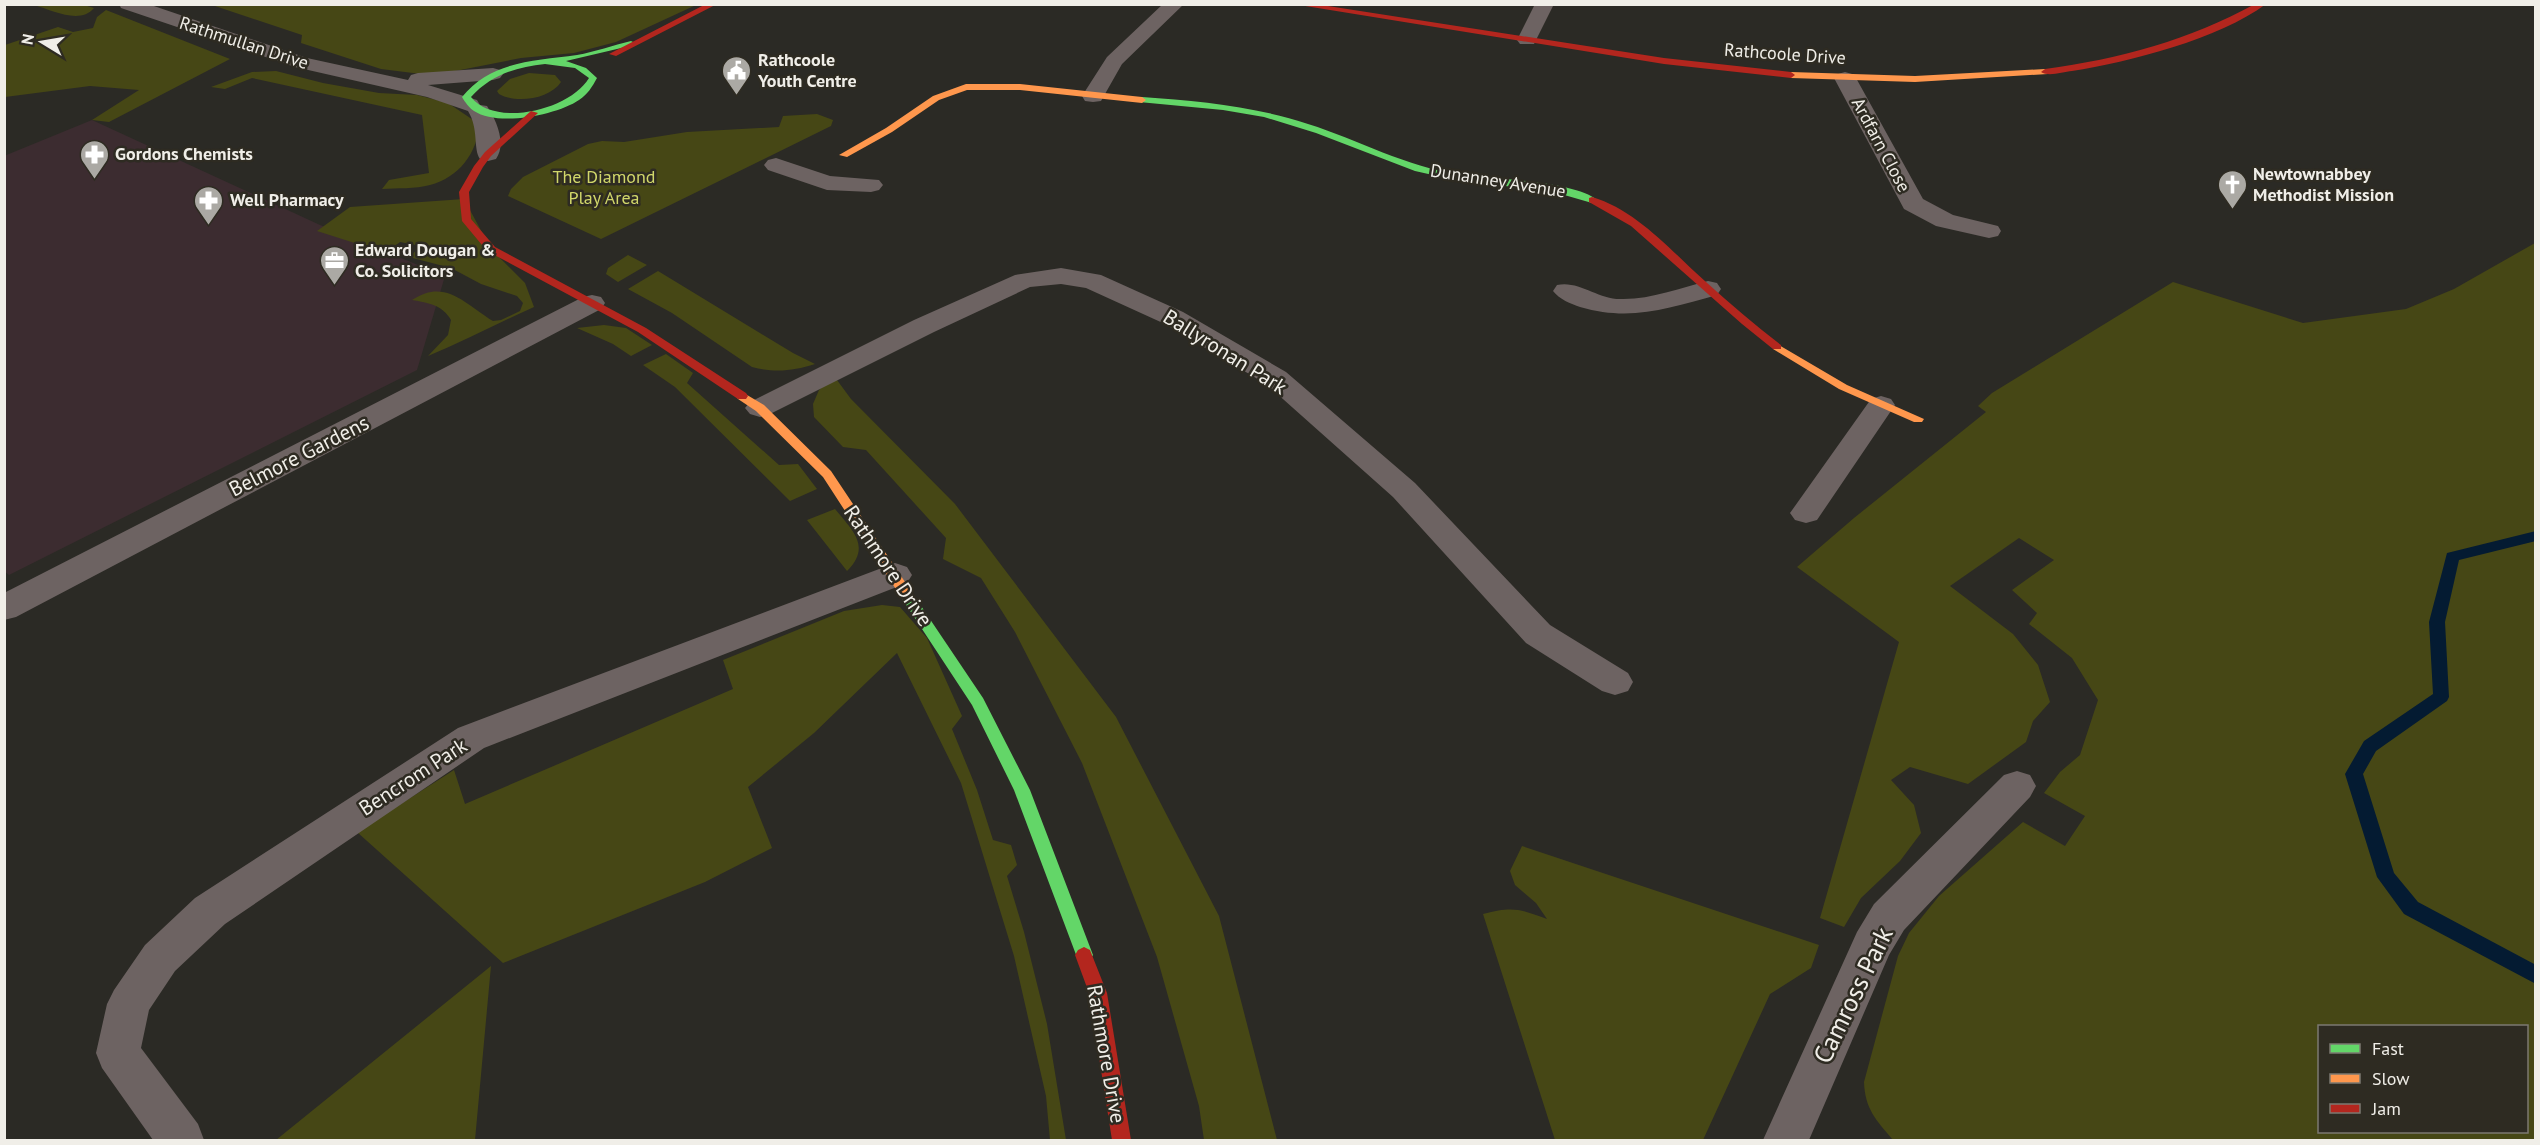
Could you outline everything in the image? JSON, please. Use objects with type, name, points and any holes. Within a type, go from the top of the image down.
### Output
[{"type":"street","name":"Rathmullan Drive","points":[[128,4],[302,63],[433,92],[474,108]]},
{"type":"street","points":[[588,71],[631,43],[713,4]]},
{"type":"street","points":[[1093,96],[1114,61],[1175,4]]},
{"type":"street","name":"Rathcoole Drive","points":[[1298,4],[1672,62],[1776,74],[1845,78],[1958,78],[2026,74],[2092,65],[2180,45],[2237,20],[2262,4]]},
{"type":"street","points":[[1527,40],[1545,4]]},
{"type":"street","points":[[488,154],[488,128],[486,121],[466,98],[470,89],[493,74],[520,66],[631,43]]},
{"type":"street","points":[[474,108],[494,115],[534,113],[562,105],[584,94],[591,86],[593,78],[588,71],[572,64],[548,62]]},
{"type":"street","name":"Rathmullan Drive","points":[[363,78],[426,78],[493,74]]},
{"type":"street","name":"Ardfarn Close","points":[[1845,78],[1913,204],[1945,221],[1989,231]]},
{"type":"street","name":"Dunanney Avenue","points":[[844,155],[893,127],[933,99],[951,91],[972,87],[1008,87],[1195,104],[1282,118],[1433,172],[1570,191],[1604,204],[1634,225],[1708,289],[1800,362],[1881,405],[1918,419]]},
{"type":"street","name":"Rathmore Drive","points":[[534,113],[488,154],[464,192],[466,219],[491,249],[642,330],[760,408],[827,474],[978,702],[1022,790],[1098,993],[1122,1140]]},
{"type":"street","points":[[776,165],[827,183],[871,186]]},
{"type":"street","name":"Ballyronan Park","points":[[760,408],[924,326],[1024,280],[1061,276],[1092,281],[1174,318],[1276,378],[1404,490],[1538,634],[1615,682]]},
{"type":"street","points":[[1566,291],[1584,302],[1612,309],[1643,306],[1708,289]]},
{"type":"street","name":"Belmore Gardens","points":[[4,608],[592,303]]},
{"type":"street","points":[[1806,513],[1881,405]]},
{"type":"street","name":"Bencrom Park","points":[[181,1140],[118,1053],[129,1004],[160,958],[210,911],[471,738],[895,575]]},
{"type":"street","name":"Camross Park","points":[[1785,1140],[1872,945],[1889,917],[2017,786]]},
{"type":"shaded area","points":[[92,120],[320,225],[445,276],[417,370],[9,575],[4,571],[4,156]]},
{"type":"green space","points":[[34,5],[84,5],[94,8],[88,13],[74,16]]},
{"type":"green space","points":[[212,5],[696,5],[616,42],[574,53],[521,58],[445,73],[421,74],[381,69],[301,43],[302,35]]},
{"type":"green space","points":[[106,10],[230,59],[109,122],[92,120],[139,90],[90,86],[5,97],[5,45],[58,27],[73,32],[93,28],[97,17]]},
{"type":"green space","points":[[276,71],[323,83],[379,93],[417,95],[448,103],[479,124],[475,145],[465,163],[440,182],[418,187],[382,189],[389,180],[429,173],[422,115],[252,78],[225,89],[211,87],[252,72]]},
{"type":"green space","points":[[529,73],[555,75],[561,82],[549,92],[532,98],[514,99],[499,94],[497,91],[510,79]]},
{"type":"green space","name":"The Diamond Play Area","points":[[817,114],[833,120],[831,126],[601,239],[508,196],[511,189],[523,177],[588,144],[602,141],[624,142],[687,132],[779,127],[783,116]]},
{"type":"green space","points":[[464,199],[491,249],[525,283],[534,307],[428,356],[448,335],[451,320],[439,308],[412,300],[434,291],[444,292],[463,301],[493,321],[501,320],[520,311],[523,303],[517,296],[481,284],[451,268],[409,257],[421,246],[400,242],[386,253],[317,231],[350,207]]},
{"type":"green space","points":[[2535,243],[2535,1140],[1893,1140],[1869,1107],[1864,1082],[1898,956],[1909,933],[1939,896],[2023,822],[2065,846],[2085,816],[2044,793],[2060,772],[2080,755],[2098,700],[2072,658],[2029,624],[2037,613],[2012,590],[2054,560],[2019,538],[1950,586],[2013,634],[2038,665],[2050,702],[2033,721],[2026,742],[1968,784],[1910,767],[1891,780],[1914,805],[1921,833],[1900,861],[1861,898],[1844,927],[1820,918],[1899,642],[1797,567],[1986,412],[1978,406],[1992,393],[2173,282],[2303,323],[2406,309],[2454,289]]},
{"type":"green space","points":[[628,255],[647,265],[618,282],[606,274],[608,268]]},
{"type":"green space","points":[[658,271],[815,364],[784,370],[752,367],[672,313],[628,289]]},
{"type":"green space","points":[[604,325],[626,328],[652,345],[631,356],[613,344],[577,328]]},
{"type":"green space","points":[[666,354],[693,373],[687,383],[779,465],[798,464],[817,489],[790,501],[675,387],[643,365]]},
{"type":"green space","points":[[834,376],[851,399],[955,504],[1116,717],[1219,916],[1277,1140],[1204,1140],[1199,1106],[1157,957],[1082,763],[1015,632],[981,578],[943,559],[946,538],[866,450],[843,447],[814,417],[813,404],[819,390]]},
{"type":"green space","points":[[835,509],[853,531],[859,546],[858,554],[847,571],[807,520]]},
{"type":"green space","points":[[882,605],[900,607],[927,638],[962,716],[952,729],[977,790],[993,840],[1011,845],[1017,865],[1007,876],[1024,932],[1047,1024],[1066,1140],[1050,1140],[1046,1096],[1014,956],[961,783],[897,653],[814,733],[748,787],[772,848],[705,882],[503,963],[357,832],[454,770],[465,804],[733,689],[723,660],[844,611]]},
{"type":"green space","points":[[1522,846],[1819,945],[1811,968],[1770,994],[1703,1140],[1555,1140],[1483,914],[1516,910],[1547,919],[1536,903],[1515,885],[1510,871]]},
{"type":"green space","points":[[491,966],[475,1140],[276,1140]]},
{"type":"waterway","points":[[2536,536],[2452,557],[2437,622],[2441,697],[2370,746],[2354,774],[2386,877],[2411,908],[2536,975]]},
{"type":"traffic: fast","points":[[548,62],[578,67],[593,78],[587,89],[576,98],[562,105],[528,114],[495,115],[483,112],[473,106],[466,97],[477,85],[489,77],[516,66],[584,56],[631,43]]},
{"type":"traffic: fast","points":[[1142,100],[1223,107],[1264,114],[1320,131],[1419,169],[1455,177],[1535,185],[1573,193],[1592,200]]},
{"type":"traffic: fast","points":[[904,591],[978,702],[1022,790],[1084,955]]},
{"type":"traffic: slow","points":[[1791,75],[1915,79],[2045,72]]},
{"type":"traffic: slow","points":[[844,155],[889,130],[936,98],[966,87],[1020,87],[1142,100]]},
{"type":"traffic: slow","points":[[1777,347],[1843,387],[1918,419]]},
{"type":"traffic: slow","points":[[742,396],[760,408],[827,474],[904,591]]},
{"type":"traffic: jam","points":[[613,54],[713,4]]},
{"type":"traffic: jam","points":[[1297,4],[1664,61],[1791,75]]},
{"type":"traffic: jam","points":[[2045,72],[2102,63],[2157,49],[2210,30],[2262,4]]},
{"type":"traffic: jam","points":[[534,113],[488,154],[479,166],[464,192],[466,219],[491,249],[642,330],[742,396]]},
{"type":"traffic: jam","points":[[1592,200],[1621,215],[1647,234],[1715,296],[1777,347]]},
{"type":"traffic: jam","points":[[1084,955],[1098,993],[1122,1140]]},
{"type":"place","name":"Rathcoole Youth Centre","points":[[737,96]]},
{"type":"place","name":"Gordons Chemists","points":[[94,180]]},
{"type":"place","name":"Newtownabbey Methodist Mission","points":[[2232,210]]},
{"type":"place","name":"Well Pharmacy","points":[[209,226]]},
{"type":"place","name":"Edward Dougan & Co. Solicitors","points":[[334,286]]}]
